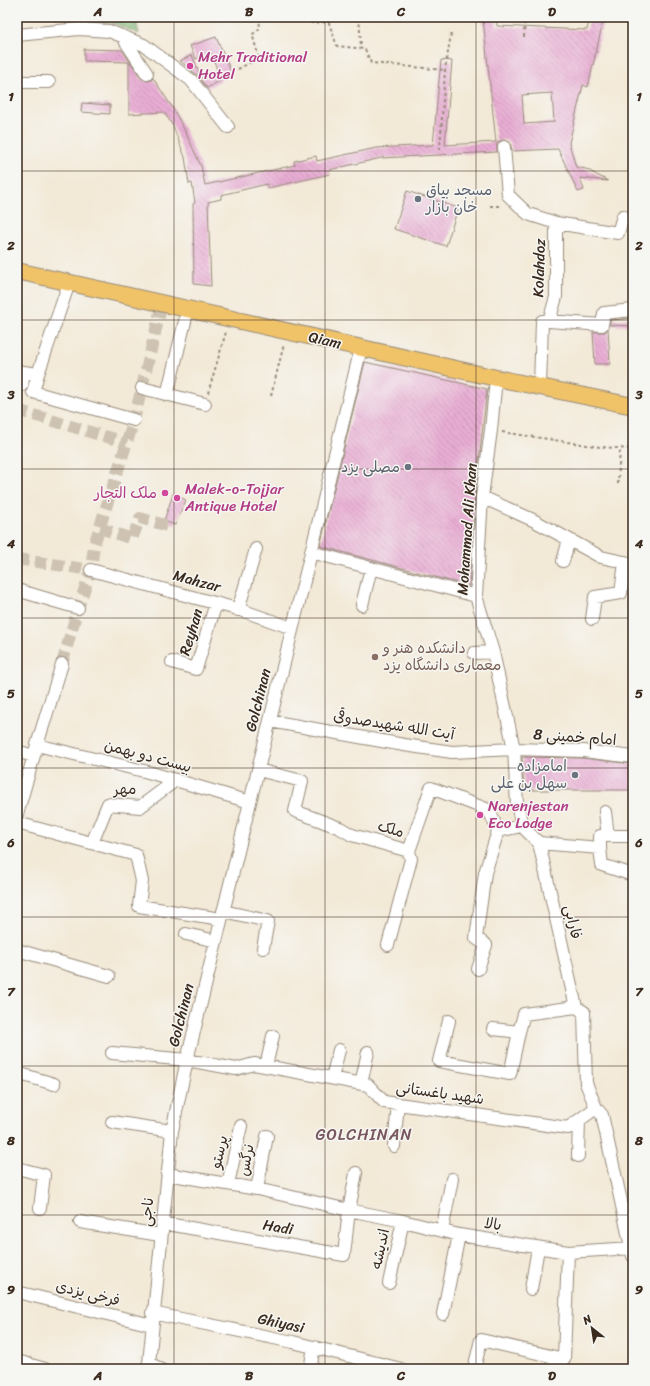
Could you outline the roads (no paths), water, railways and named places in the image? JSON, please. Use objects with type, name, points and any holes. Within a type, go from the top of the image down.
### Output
[{"type":"main road","name":"Qiam","points":[[17,271],[496,378],[633,406]]},
{"type":"street","points":[[17,35],[79,23],[109,31],[144,45],[191,80],[228,127]]},
{"type":"street","points":[[122,36],[147,74]]},
{"type":"street","points":[[17,82],[49,82]]},
{"type":"street","points":[[504,147],[508,195],[528,214],[556,223]]},
{"type":"street","name":"Kolahdoz","points":[[540,387],[542,321],[549,321],[556,297],[556,223],[618,233],[623,216]]},
{"type":"street","points":[[69,283],[33,392],[134,420]]},
{"type":"street","points":[[167,395],[188,309]]},
{"type":"street","points":[[549,321],[602,325],[604,313],[633,310]]},
{"type":"street","name":"Golchinan","points":[[187,1060],[361,348]]},
{"type":"street","points":[[17,384],[22,385],[21,371],[38,374]]},
{"type":"street","name":"Mohammad Ali Khan","points":[[496,378],[482,497],[476,596],[493,652],[514,749],[517,804],[522,826]]},
{"type":"street","points":[[142,388],[205,404]]},
{"type":"street","points":[[482,497],[533,520],[601,557],[629,563],[621,593],[595,597],[592,619]]},
{"type":"street","points":[[563,561],[569,540]]},
{"type":"street","points":[[238,610],[256,549]]},
{"type":"street","points":[[311,552],[476,596]]},
{"type":"street","points":[[362,605],[371,568]]},
{"type":"street","name":"Mahzar","points":[[91,570],[216,603],[292,628]]},
{"type":"street","points":[[17,590],[78,608]]},
{"type":"street","name":"Reyhan","points":[[172,662],[196,669],[216,603]]},
{"type":"street","points":[[474,653],[493,652]]},
{"type":"street","points":[[17,814],[62,664]]},
{"type":"street","name":"آیت الله شهیدصدوقی","points":[[270,721],[452,752],[514,749]]},
{"type":"street","name":"امام خمینی 8","points":[[514,749],[582,751],[633,757]]},
{"type":"street","name":"بیست دو بهمن","points":[[17,751],[35,750],[176,780],[250,802]]},
{"type":"street","name":"ملک","points":[[258,770],[302,781],[296,811],[340,828],[352,835],[409,851],[431,788],[489,810],[498,830]]},
{"type":"street","name":"مهر","points":[[92,843],[108,804],[140,807],[176,780]]},
{"type":"street","points":[[605,812],[608,836]]},
{"type":"street","points":[[17,823],[136,855],[142,881],[139,906],[268,921],[263,948]]},
{"type":"street","points":[[478,969],[486,945],[476,938],[485,873],[498,830],[522,826],[539,843],[600,848]]},
{"type":"street","points":[[631,836],[600,836],[600,848],[602,865],[633,875]]},
{"type":"street","name":"فارابی","points":[[539,843],[576,1007],[584,1012],[586,1083],[596,1108]]},
{"type":"street","points":[[388,944],[411,860],[409,851]]},
{"type":"street","points":[[186,934],[216,942]]},
{"type":"street","points":[[17,950],[109,976]]},
{"type":"street","points":[[448,1021],[438,1061],[510,1074],[524,1014],[576,1007]]},
{"type":"street","points":[[493,1029],[519,1032]]},
{"type":"street","points":[[266,1066],[273,1036]]},
{"type":"street","points":[[332,1078],[339,1050]]},
{"type":"street","name":"شهید باغستانی","points":[[112,1052],[187,1060],[236,1069],[254,1064],[368,1085],[384,1102],[568,1128],[596,1108]]},
{"type":"street","points":[[361,1084],[368,1052]]},
{"type":"street","name":"ناجی","points":[[148,1366],[160,1236],[172,1131],[187,1060]]},
{"type":"street","points":[[17,1073],[54,1084]]},
{"type":"street","points":[[394,1146],[398,1104]]},
{"type":"street","points":[[596,1108],[602,1115],[633,1250]]},
{"type":"street","points":[[578,1156],[579,1120]]},
{"type":"street","points":[[112,1122],[172,1131]]},
{"type":"street","name":"پرستو","points":[[228,1184],[241,1126]]},
{"type":"street","name":"نرگس","points":[[257,1189],[267,1136]]},
{"type":"street","points":[[17,1168],[44,1175],[40,1208]]},
{"type":"street","points":[[350,1210],[356,1173]]},
{"type":"street","name":"بالا","points":[[167,1174],[257,1189],[403,1221],[458,1235],[568,1252],[633,1250]]},
{"type":"street","points":[[442,1231],[452,1179]]},
{"type":"street","name":"Hadi","points":[[162,1223],[344,1255],[350,1210]]},
{"type":"street","name":"اندیشه","points":[[389,1283],[403,1221]]},
{"type":"street","points":[[80,1222],[160,1236]]},
{"type":"street","points":[[443,1314],[458,1235]]},
{"type":"street","points":[[531,1289],[538,1248]]},
{"type":"street","points":[[474,1369],[481,1340],[564,1359],[568,1252]]},
{"type":"street","name":"فرخی یزدی","points":[[17,1292],[152,1319]]},
{"type":"street","name":"Ghiyasi","points":[[152,1319],[314,1347],[401,1369]]},
{"type":"street","points":[[311,1364],[314,1347]]},
{"type":"street","points":[[551,1369],[554,1357]]},
{"type":"street","points":[[17,1361],[46,1369]]},
{"type":"street","points":[[148,1366],[160,1369]]},
{"type":"tunnel","points":[[62,664],[78,608],[91,570],[94,545],[134,420],[162,304]]},
{"type":"tunnel","points":[[17,410],[127,443]]},
{"type":"tunnel","points":[[100,528],[132,539],[140,518],[168,526],[168,523]]},
{"type":"tunnel","points":[[17,559],[91,570]]},
{"type":"place","name":"Mehr Traditional Hotel","points":[[190,66]]},
{"type":"place","name":"مسجد بیاق خان بازار","points":[[418,199]]},
{"type":"place","name":"مصلی یزد","points":[[408,467]]},
{"type":"place","name":"ملک التجار","points":[[165,493]]},
{"type":"place","name":"Malek-o-Tojjar Antique Hotel","points":[[177,498]]},
{"type":"place","name":"دانشکده هنر و معماری دانشگاه یزد","points":[[375,657]]},
{"type":"place","name":"امامزاده سهل بن علی","points":[[575,775]]},
{"type":"place","name":"Narenjestan Eco Lodge","points":[[480,815]]},
{"type":"district","name":"GOLCHINAN","points":[[364,1134]]}]
